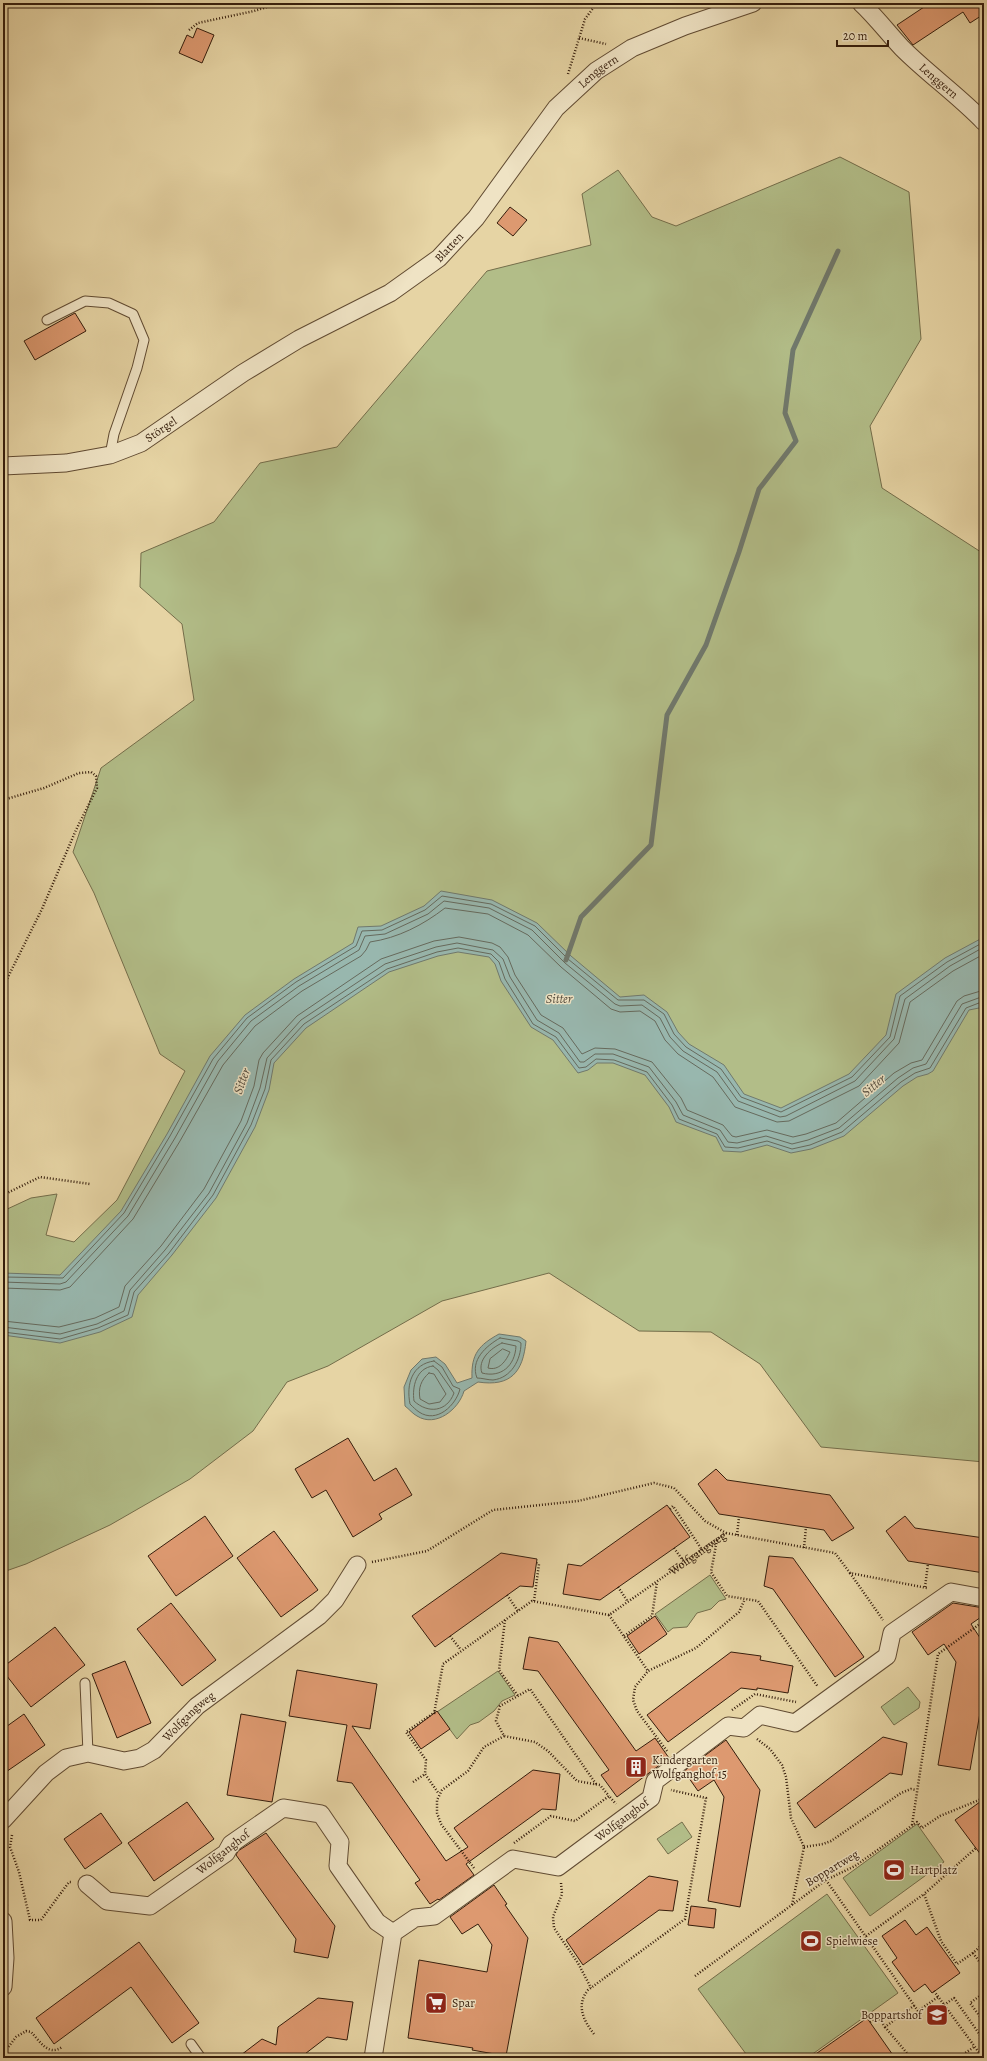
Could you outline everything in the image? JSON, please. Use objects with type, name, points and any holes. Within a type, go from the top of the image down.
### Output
[{"type":"street","name":"Lenggern","points":[[556,108],[596,71],[632,48],[685,26],[753,3]]},
{"type":"street","name":"Lenggern","points":[[861,3],[873,14],[903,48],[961,98],[984,122]]},
{"type":"street","name":"Blatten","points":[[299,339],[390,293],[439,258],[476,218],[556,108]]},
{"type":"street","name":"Störgel","points":[[3,466],[66,463],[110,455],[141,442],[243,373],[299,339]]},
{"type":"street","name":"Wolfgangweg","points":[[8,1826],[46,1773],[66,1758],[88,1753],[124,1761],[140,1758],[154,1750],[197,1706],[319,1616],[334,1600],[357,1565]]},
{"type":"street","points":[[744,1728],[760,1715],[795,1723],[887,1656],[892,1633],[951,1592],[984,1598]]},
{"type":"street","name":"Wolfganghof","points":[[87,1884],[107,1901],[150,1906],[226,1853],[231,1844],[283,1808],[321,1814],[340,1842],[338,1866],[377,1922],[392,1933],[415,1918],[434,1916],[513,1859],[558,1867],[651,1798],[655,1781],[728,1726],[744,1728]]},
{"type":"street","points":[[3,1921],[5,1958],[3,1987]]},
{"type":"street","points":[[373,2058],[392,1933]]},
{"type":"lane","points":[[46,320],[85,300],[109,303],[133,314],[144,340],[138,368],[114,434],[110,455]]},
{"type":"lane","points":[[85,1683],[88,1753]]},
{"type":"lane","points":[[191,2044],[201,2058]]},
{"type":"path","points":[[189,30],[198,23],[254,11],[280,3]]},
{"type":"path","name":"Lenggern","points":[[566,80],[585,19],[597,3]]},
{"type":"path","points":[[3,800],[44,788],[79,773],[91,772],[96,776],[97,788],[76,830],[42,910],[3,987]]},
{"type":"path","points":[[3,1195],[40,1177],[90,1184]]},
{"type":"path","points":[[357,1565],[386,1558],[427,1552],[494,1510],[578,1501],[654,1483],[674,1488],[705,1521],[726,1533]]},
{"type":"path","points":[[670,1509],[673,1506],[702,1550]]},
{"type":"path","points":[[737,1535],[739,1517]]},
{"type":"path","points":[[804,1548],[806,1527]]},
{"type":"path","name":"Wolfgangweg","points":[[609,1615],[726,1533],[835,1553],[892,1633]]},
{"type":"path","points":[[717,1539],[712,1572],[727,1596],[758,1601],[827,1699]]},
{"type":"path","points":[[674,1548],[684,1562]]},
{"type":"path","points":[[534,1601],[539,1564],[536,1563]]},
{"type":"path","points":[[925,1587],[928,1564]]},
{"type":"path","points":[[850,1573],[951,1592]]},
{"type":"path","points":[[624,1636],[652,1617],[657,1581]]},
{"type":"path","points":[[618,1587],[628,1602]]},
{"type":"path","points":[[507,1595],[518,1611]]},
{"type":"path","points":[[668,1752],[634,1705],[633,1695],[635,1687],[648,1671],[696,1648],[739,1612],[745,1599]]},
{"type":"path","points":[[439,1794],[425,1774],[426,1760],[406,1732],[435,1712],[443,1664],[532,1601],[609,1615],[648,1671]]},
{"type":"path","points":[[505,1620],[499,1670],[518,1696]]},
{"type":"path","points":[[912,1826],[916,1790],[938,1654],[984,1621]]},
{"type":"path","points":[[450,1636],[461,1650]]},
{"type":"path","points":[[504,1736],[496,1721],[498,1709],[502,1703],[530,1689],[596,1784]]},
{"type":"path","points":[[744,1728],[770,1749],[782,1765],[786,1777],[791,1818],[804,1847],[792,1905]]},
{"type":"path","points":[[475,1870],[438,1818],[437,1807],[439,1794],[447,1786],[468,1771],[484,1747],[504,1736],[535,1742],[548,1751],[577,1781],[600,1785],[615,1804],[621,1800]]},
{"type":"path","points":[[413,1782],[425,1774]]},
{"type":"path","points":[[594,2034],[584,2020],[581,2010],[583,1996],[591,1988],[686,1919],[706,1798],[653,1787]]},
{"type":"path","points":[[804,1847],[831,1841],[901,1792],[911,1789],[916,1790]]},
{"type":"path","points":[[513,1843],[551,1816],[575,1821],[609,1796]]},
{"type":"path","points":[[912,1826],[918,1822],[922,1828],[940,1816],[984,1798]]},
{"type":"path","points":[[8,1826],[10,1847],[30,1920],[41,1920],[69,1882],[87,1884]]},
{"type":"path","name":"Boppartweg","points":[[696,1976],[826,1880],[855,1866],[912,1826]]},
{"type":"path","points":[[866,1936],[924,1894],[976,1848]]},
{"type":"path","points":[[826,1880],[918,2011],[938,1997]]},
{"type":"path","points":[[561,1887],[562,1894],[553,1917],[554,1928],[578,1963],[591,1988]]},
{"type":"path","points":[[924,1894],[941,1941],[957,1964],[982,1945]]},
{"type":"path","points":[[973,1952],[984,1968]]},
{"type":"path","points":[[934,1991],[974,2047],[983,2056]]},
{"type":"path","points":[[984,1993],[970,2003],[984,2022]]},
{"type":"path","points":[[944,2005],[954,1998],[980,2035],[983,2056]]},
{"type":"path","points":[[885,2027],[915,2005]]},
{"type":"path","points":[[870,2022],[878,2017],[911,2058]]},
{"type":"path","points":[[3,2054],[16,2037],[26,2031],[31,2032],[41,2044],[50,2050],[56,2051],[62,2047]]},
{"type":"path","points":[[958,2058],[974,2047]]},
{"type":"green space","points":[[840,157],[909,192],[921,339],[870,426],[882,488],[984,554],[984,1462],[821,1447],[760,1364],[711,1332],[639,1331],[549,1273],[442,1301],[328,1366],[287,1382],[253,1431],[190,1479],[110,1525],[26,1564],[3,1572],[3,1211],[31,1198],[57,1194],[46,1235],[74,1242],[117,1200],[185,1071],[160,1054],[94,893],[73,852],[101,768],[194,700],[182,624],[140,587],[141,553],[214,522],[260,463],[337,447],[487,271],[591,245],[582,194],[618,170],[652,217],[676,226]]},
{"type":"green space","points":[[710,1575],[726,1599],[719,1601],[711,1609],[697,1613],[687,1627],[673,1628],[668,1632],[655,1614]]},
{"type":"green space","points":[[498,1671],[515,1695],[502,1701],[494,1711],[479,1722],[470,1725],[457,1739],[437,1712]]},
{"type":"green space","points":[[908,1687],[920,1702],[919,1708],[894,1725],[881,1707]]},
{"type":"green space","points":[[682,1822],[692,1837],[668,1854],[657,1839]]},
{"type":"green space","name":"Hartplatz","points":[[917,1824],[944,1862],[870,1916],[843,1878]]},
{"type":"green space","name":"Spielwiese","points":[[827,1894],[898,1993],[807,2058],[749,2058],[698,1989]]},
{"type":"water","name":"Sitter","points":[[441,891],[492,900],[537,923],[571,956],[620,997],[644,995],[667,1012],[678,1032],[689,1044],[724,1065],[744,1094],[781,1108],[849,1074],[886,1035],[896,994],[945,958],[984,937],[984,1004],[979,1008],[969,1010],[933,1071],[917,1077],[903,1086],[844,1136],[811,1149],[791,1153],[767,1145],[741,1152],[723,1151],[716,1137],[676,1122],[669,1107],[645,1075],[613,1063],[597,1063],[588,1070],[578,1073],[553,1040],[531,1027],[501,981],[495,964],[489,957],[458,952],[438,956],[389,972],[306,1028],[274,1063],[269,1090],[255,1127],[216,1198],[172,1255],[138,1295],[132,1317],[100,1332],[60,1343],[3,1335],[3,1273],[60,1275],[121,1211],[167,1134],[210,1056],[245,1015],[294,979],[353,943],[358,927],[381,926],[424,906]]},
{"type":"water","points":[[499,1334],[520,1337],[526,1341],[522,1361],[513,1375],[499,1382],[478,1382],[464,1391],[461,1398],[452,1410],[439,1418],[432,1420],[424,1419],[416,1415],[405,1406],[404,1387],[411,1370],[422,1359],[436,1357],[445,1364],[457,1383],[472,1378],[473,1363],[481,1346]]},
{"type":"building","points":[[930,3],[979,3],[984,14],[970,23],[963,12],[913,45],[897,25]]},
{"type":"building","points":[[197,28],[214,35],[202,63],[179,53],[187,35],[193,38]]},
{"type":"building","points":[[510,207],[527,220],[513,236],[497,223]]},
{"type":"building","points":[[75,313],[86,331],[35,360],[24,341]]},
{"type":"building","points":[[348,1438],[374,1481],[396,1468],[412,1495],[379,1514],[382,1519],[353,1537],[326,1490],[312,1498],[295,1469]]},
{"type":"building","points":[[716,1469],[727,1480],[830,1495],[854,1528],[832,1541],[824,1530],[719,1514],[698,1484]]},
{"type":"building","points":[[667,1505],[690,1537],[600,1600],[563,1594],[568,1564],[581,1566]]},
{"type":"building","points":[[205,1516],[233,1556],[176,1596],[148,1556]]},
{"type":"building","points":[[905,1516],[915,1528],[984,1538],[984,1573],[908,1561],[886,1531]]},
{"type":"building","points":[[274,1531],[318,1590],[281,1617],[237,1558]]},
{"type":"building","points":[[501,1553],[537,1559],[533,1587],[520,1586],[435,1647],[412,1616]]},
{"type":"building","points":[[769,1556],[793,1558],[864,1657],[835,1677],[773,1589],[764,1586]]},
{"type":"building","points":[[171,1603],[216,1660],[182,1686],[137,1629]]},
{"type":"building","points":[[953,1603],[984,1608],[984,1615],[971,1624],[984,1644],[984,1690],[970,1770],[938,1765],[956,1662],[944,1644],[928,1655],[912,1632]]},
{"type":"building","points":[[655,1616],[667,1634],[639,1654],[627,1636]]},
{"type":"building","points":[[55,1627],[85,1665],[31,1707],[3,1671],[3,1667]]},
{"type":"building","points":[[529,1637],[558,1642],[636,1751],[655,1738],[669,1758],[617,1797],[601,1775],[609,1770],[538,1671],[523,1669]]},
{"type":"building","points":[[731,1652],[761,1656],[760,1660],[793,1666],[788,1693],[757,1688],[757,1690],[741,1688],[668,1742],[647,1715]]},
{"type":"building","points":[[125,1661],[151,1723],[117,1738],[92,1674]]},
{"type":"building","points":[[297,1670],[377,1684],[370,1729],[352,1726],[446,1861],[468,1847],[454,1828],[533,1770],[560,1774],[556,1810],[542,1809],[466,1864],[474,1875],[439,1900],[438,1899],[430,1904],[415,1883],[420,1880],[352,1783],[337,1781],[347,1725],[289,1716]]},
{"type":"building","points":[[437,1711],[450,1729],[421,1749],[409,1732]]},
{"type":"building","points":[[24,1714],[45,1745],[3,1774],[3,1729]]},
{"type":"building","points":[[241,1714],[286,1722],[272,1802],[227,1795]]},
{"type":"building","points":[[883,1737],[907,1743],[902,1775],[890,1773],[815,1828],[797,1803]]},
{"type":"building","points":[[726,1740],[760,1790],[740,1907],[708,1901],[724,1797],[714,1780],[698,1791],[684,1771]]},
{"type":"building","points":[[984,1799],[984,1859],[955,1820]]},
{"type":"building","points":[[187,1802],[214,1839],[154,1881],[128,1843]]},
{"type":"building","points":[[101,1813],[122,1843],[85,1869],[64,1839]]},
{"type":"building","points":[[266,1833],[335,1926],[328,1958],[294,1952],[296,1939],[236,1855],[238,1851]]},
{"type":"building","points":[[649,1876],[678,1881],[673,1911],[659,1910],[583,1965],[566,1940]]},
{"type":"building","points":[[494,1885],[507,1904],[505,1905],[528,1938],[506,2056],[472,2050],[473,2048],[408,2038],[419,1960],[487,1972],[492,1945],[478,1924],[462,1934],[450,1917]]},
{"type":"building","points":[[691,1906],[716,1909],[714,1928],[688,1925]]},
{"type":"building","points":[[905,1920],[916,1935],[927,1927],[960,1973],[932,1993],[925,1984],[914,1992],[892,1962],[897,1958],[882,1936]]},
{"type":"building","points":[[139,1942],[199,2023],[172,2043],[131,1987],[54,2044],[36,2018]]},
{"type":"building","points":[[318,1998],[353,2002],[347,2040],[327,2037],[301,2057],[304,2058],[237,2058],[262,2039],[276,2045],[278,2027]]},
{"type":"building","points":[[867,2018],[895,2058],[810,2058]]},
{"type":"waterway","points":[[566,960],[581,917],[651,845],[667,715],[706,645],[739,552],[759,489],[796,441],[785,413],[793,350],[838,251]]},
{"type":"place","name":"Kindergarten Wolfganghof 15","points":[[636,1767]]},
{"type":"place","name":"Hartplatz","points":[[894,1870]]},
{"type":"place","name":"Spielwiese","points":[[811,1941]]},
{"type":"place","name":"Spar","points":[[436,2003]]},
{"type":"place","name":"Boppartshof","points":[[937,2015]]}]
